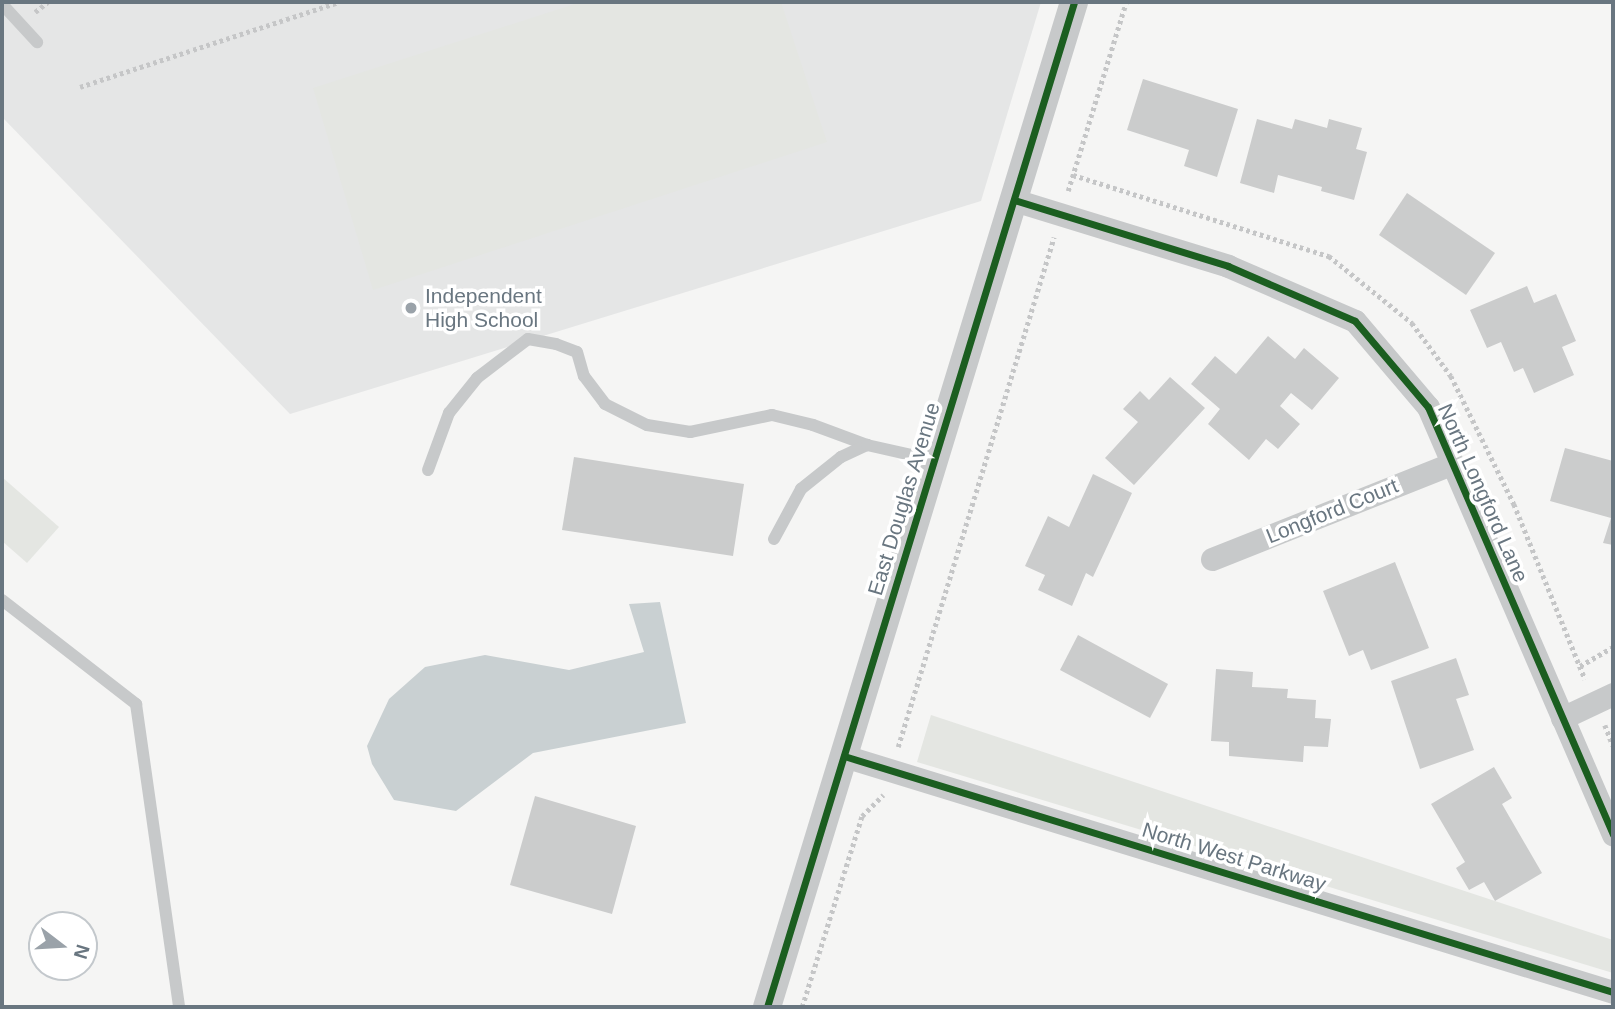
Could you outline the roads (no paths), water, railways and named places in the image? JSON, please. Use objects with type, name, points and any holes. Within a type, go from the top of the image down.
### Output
[{"type":"street","name":"East Douglas Avenue","points":[[767,1007],[1074,2]]},
{"type":"street","name":"North Longford Lane","points":[[1014,200],[1228,266],[1355,321],[1428,407],[1613,835]]},
{"type":"street","name":"Longford Court","points":[[1212,559],[1453,463]]},
{"type":"street","points":[[1562,718],[1613,694]]},
{"type":"street","name":"North West Parkway","points":[[844,756],[1613,992]]},
{"type":"lane","points":[[2,4],[37,42]]},
{"type":"lane","points":[[428,470],[449,412],[477,378],[528,339],[556,344],[577,352],[584,376],[605,404],[647,425],[690,432],[772,415],[813,425],[867,445],[934,460]]},
{"type":"lane","points":[[774,539],[801,489],[841,457],[867,445]]},
{"type":"lane","points":[[2,600],[136,704],[179,1007]]},
{"type":"place","name":"Independent High School","points":[[411,308]]}]
